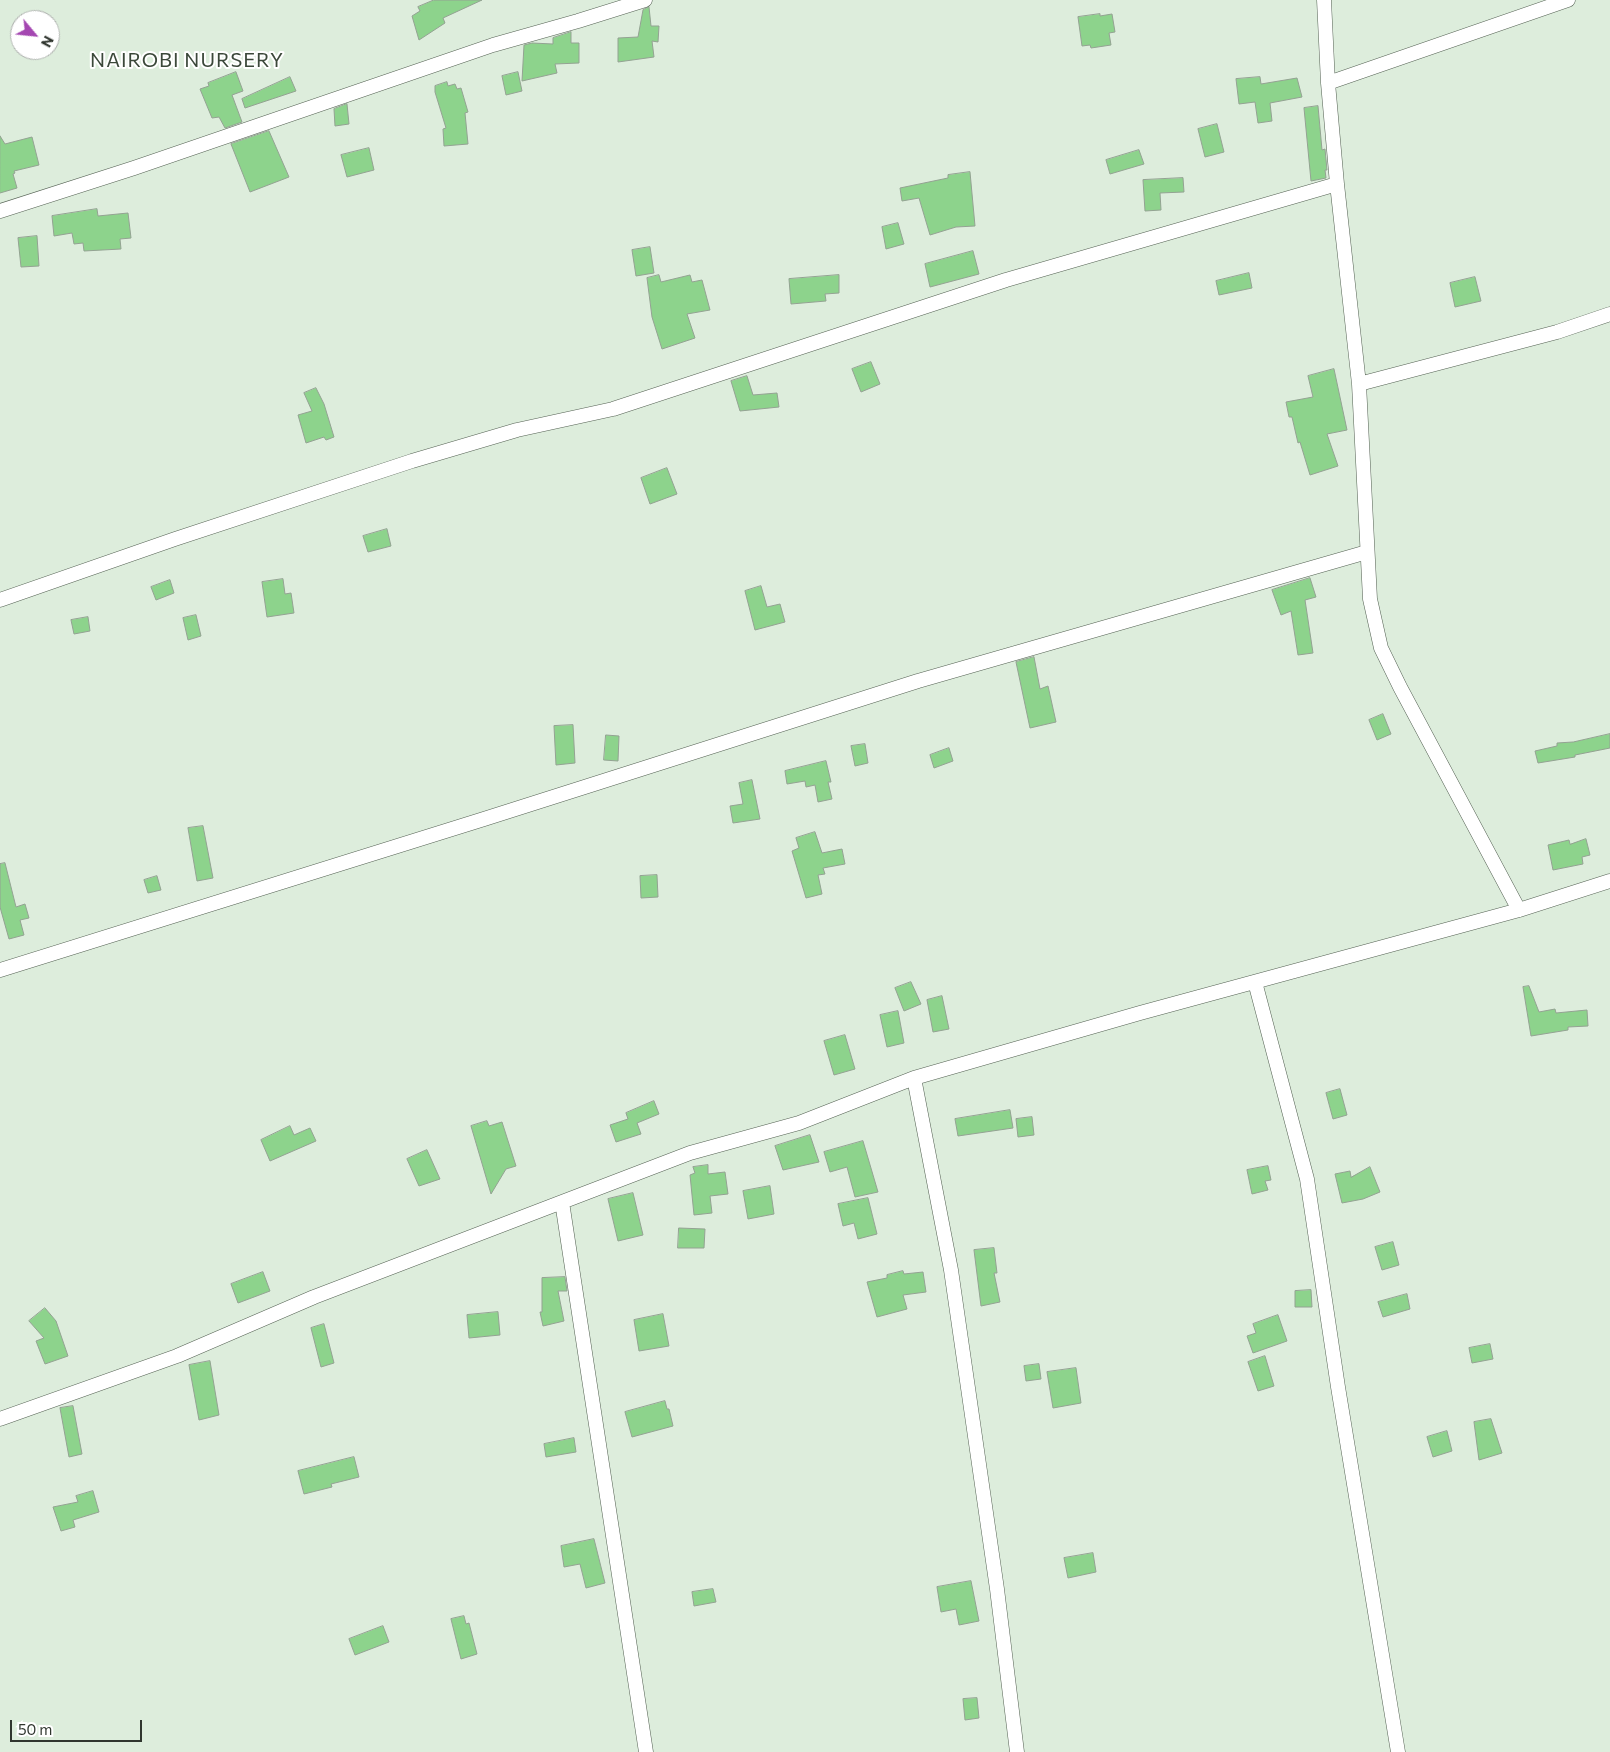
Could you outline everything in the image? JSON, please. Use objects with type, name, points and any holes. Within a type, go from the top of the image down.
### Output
[{"type":"street","points":[[0,211],[134,168],[493,45],[578,22],[645,0]]},
{"type":"street","points":[[1324,0],[1328,83],[1337,184],[1359,384],[1370,599],[1381,648],[1519,910]]},
{"type":"street","points":[[1328,83],[1568,0]]},
{"type":"street","points":[[0,600],[175,539],[412,461],[518,430],[613,409],[1006,280],[1337,184]]},
{"type":"street","points":[[1359,384],[1557,332],[1610,314]]},
{"type":"street","points":[[0,970],[484,820],[918,682],[1367,552]]},
{"type":"street","points":[[0,1419],[177,1356],[314,1296],[690,1153],[799,1123],[914,1078],[1519,910],[1610,881]]},
{"type":"street","points":[[1255,982],[1307,1179],[1338,1387],[1398,1752]]},
{"type":"street","points":[[914,1078],[951,1270],[997,1589],[1017,1752]]},
{"type":"street","points":[[562,1202],[646,1752]]},
{"type":"building","points":[[434,0],[482,0],[443,18],[445,23],[419,40],[412,16],[420,11],[418,7]]},
{"type":"building","points":[[649,7],[651,26],[659,26],[658,42],[652,41],[654,57],[618,62],[618,38],[638,37],[643,10]]},
{"type":"building","points":[[1100,14],[1100,16],[1112,14],[1115,32],[1109,33],[1111,45],[1091,48],[1090,45],[1082,46],[1078,17]]},
{"type":"building","points":[[571,32],[571,43],[579,43],[579,63],[555,64],[557,73],[522,81],[524,45],[532,43],[553,44],[553,38]]},
{"type":"building","points":[[236,72],[243,91],[232,95],[242,122],[225,128],[219,117],[212,118],[200,89],[209,86],[208,83]]},
{"type":"building","points":[[518,72],[522,91],[506,95],[502,76]]},
{"type":"building","points":[[290,77],[296,91],[245,108],[242,99]]},
{"type":"building","points":[[1260,77],[1261,84],[1297,78],[1302,97],[1270,103],[1272,121],[1258,123],[1255,102],[1239,104],[1236,79]]},
{"type":"building","points":[[447,82],[448,86],[455,84],[457,89],[461,88],[468,112],[465,113],[468,144],[444,146],[443,129],[446,128],[435,92],[435,86]]},
{"type":"building","points":[[347,104],[349,124],[335,126],[334,109]]},
{"type":"building","points":[[1318,106],[1322,150],[1325,149],[1327,170],[1325,170],[1326,178],[1311,181],[1304,108]]},
{"type":"building","points":[[1217,124],[1224,152],[1205,157],[1198,129]]},
{"type":"building","points":[[269,131],[289,177],[250,192],[231,144]]},
{"type":"building","points":[[0,136],[5,144],[32,137],[39,165],[14,171],[15,173],[13,174],[17,188],[0,193]]},
{"type":"building","points":[[369,148],[374,170],[347,177],[341,155]]},
{"type":"building","points":[[1139,150],[1144,164],[1110,174],[1106,160]]},
{"type":"building","points":[[970,172],[975,226],[956,227],[930,235],[919,198],[902,201],[900,188],[948,178],[948,175]]},
{"type":"building","points":[[1183,178],[1184,192],[1160,193],[1161,210],[1145,211],[1143,180]]},
{"type":"building","points":[[97,209],[98,216],[128,213],[131,238],[120,239],[121,249],[84,251],[83,243],[74,244],[72,233],[54,236],[52,216]]},
{"type":"building","points":[[898,223],[904,244],[886,249],[882,227]]},
{"type":"building","points":[[37,236],[39,266],[21,267],[18,238]]},
{"type":"building","points":[[650,247],[654,273],[636,276],[632,250]]},
{"type":"building","points":[[973,251],[979,274],[930,287],[925,264]]},
{"type":"building","points":[[1249,273],[1252,288],[1219,295],[1216,281]]},
{"type":"building","points":[[659,275],[661,282],[690,275],[692,282],[702,280],[710,310],[687,314],[695,338],[662,349],[652,317],[647,278]]},
{"type":"building","points":[[839,275],[839,293],[825,294],[826,301],[791,304],[789,279]]},
{"type":"building","points":[[1475,277],[1481,301],[1455,307],[1450,283]]},
{"type":"building","points":[[871,362],[880,384],[861,392],[852,369]]},
{"type":"building","points":[[1334,369],[1347,430],[1327,434],[1338,466],[1310,475],[1300,442],[1298,443],[1292,417],[1289,417],[1286,402],[1313,397],[1308,376]]},
{"type":"building","points":[[747,376],[753,395],[777,393],[779,407],[740,411],[731,381]]},
{"type":"building","points":[[316,388],[324,404],[334,437],[326,440],[324,437],[306,443],[298,415],[312,411],[304,393]]},
{"type":"building","points":[[667,468],[677,494],[650,504],[641,478]]},
{"type":"building","points":[[387,529],[391,546],[368,552],[363,536]]},
{"type":"building","points":[[1310,578],[1316,597],[1305,600],[1313,653],[1298,655],[1291,611],[1281,615],[1272,590]]},
{"type":"building","points":[[283,579],[285,594],[291,593],[294,613],[267,617],[262,582]]},
{"type":"building","points":[[170,580],[174,593],[156,600],[151,587]]},
{"type":"building","points":[[761,586],[767,607],[780,604],[785,622],[755,630],[745,591]]},
{"type":"building","points":[[196,615],[201,636],[188,640],[183,618]]},
{"type":"building","points":[[88,617],[90,631],[74,634],[71,620]]},
{"type":"building","points":[[1034,657],[1040,689],[1048,686],[1056,722],[1030,728],[1016,662]]},
{"type":"building","points":[[1383,714],[1391,734],[1377,740],[1369,720]]},
{"type":"building","points":[[573,725],[575,763],[556,765],[554,726]]},
{"type":"building","points":[[1610,734],[1610,748],[1575,755],[1575,757],[1538,763],[1535,751],[1557,746],[1557,743],[1573,742]]},
{"type":"building","points":[[606,735],[619,736],[618,761],[604,760]]},
{"type":"building","points":[[865,744],[868,763],[855,766],[851,746]]},
{"type":"building","points":[[949,748],[953,761],[934,768],[930,755]]},
{"type":"building","points":[[826,761],[831,782],[828,782],[832,799],[818,802],[815,785],[806,787],[805,781],[787,784],[785,771]]},
{"type":"building","points":[[752,780],[760,819],[733,823],[730,806],[743,804],[739,783]]},
{"type":"building","points":[[203,826],[213,878],[197,881],[188,828]]},
{"type":"building","points":[[815,832],[822,853],[842,849],[845,864],[823,868],[825,874],[818,875],[822,894],[806,898],[792,851],[799,848],[796,838]]},
{"type":"building","points":[[1586,839],[1590,855],[1582,857],[1583,864],[1553,870],[1548,845],[1569,840],[1570,844]]},
{"type":"building","points":[[5,863],[16,907],[25,904],[29,918],[20,920],[24,935],[9,939],[0,907],[0,864]]},
{"type":"building","points":[[657,875],[658,897],[641,898],[640,876]]},
{"type":"building","points":[[157,876],[161,890],[148,893],[144,880]]},
{"type":"building","points":[[911,982],[921,1004],[904,1011],[895,988]]},
{"type":"building","points":[[1529,986],[1539,1012],[1555,1009],[1556,1013],[1587,1010],[1588,1026],[1568,1027],[1568,1030],[1531,1036],[1523,987]]},
{"type":"building","points":[[942,996],[949,1029],[933,1032],[927,1000]]},
{"type":"building","points":[[898,1011],[904,1043],[887,1047],[880,1015]]},
{"type":"building","points":[[845,1035],[855,1069],[834,1075],[824,1041]]},
{"type":"building","points":[[1340,1089],[1347,1115],[1333,1119],[1326,1093]]},
{"type":"building","points":[[654,1101],[659,1114],[637,1123],[641,1134],[616,1142],[610,1125],[628,1119],[626,1113]]},
{"type":"building","points":[[1010,1110],[1013,1128],[958,1136],[955,1119]]},
{"type":"building","points":[[1032,1117],[1034,1135],[1018,1137],[1016,1119]]},
{"type":"building","points":[[487,1121],[489,1126],[502,1122],[516,1166],[506,1169],[491,1194],[471,1126]]},
{"type":"building","points":[[290,1126],[294,1135],[310,1128],[316,1141],[270,1161],[261,1140]]},
{"type":"building","points":[[810,1135],[819,1162],[783,1170],[775,1146]]},
{"type":"building","points":[[863,1141],[878,1192],[855,1197],[847,1167],[830,1172],[824,1152]]},
{"type":"building","points":[[427,1150],[440,1179],[419,1186],[407,1159]]},
{"type":"building","points":[[708,1165],[708,1174],[725,1172],[728,1194],[710,1196],[712,1213],[694,1215],[690,1175],[695,1173],[693,1167]]},
{"type":"building","points":[[1268,1166],[1271,1180],[1265,1181],[1268,1190],[1252,1194],[1247,1170]]},
{"type":"building","points":[[1370,1167],[1380,1192],[1363,1199],[1342,1203],[1335,1174],[1350,1171],[1351,1177]]},
{"type":"building","points":[[770,1186],[774,1214],[748,1219],[743,1191]]},
{"type":"building","points":[[633,1193],[643,1235],[618,1241],[608,1199]]},
{"type":"building","points":[[868,1198],[877,1234],[858,1239],[854,1223],[843,1226],[838,1204]]},
{"type":"building","points":[[679,1228],[705,1229],[704,1248],[678,1248]]},
{"type":"building","points":[[1393,1242],[1399,1265],[1382,1270],[1375,1247]]},
{"type":"building","points":[[994,1248],[997,1273],[994,1273],[1000,1302],[981,1306],[974,1250]]},
{"type":"building","points":[[903,1271],[904,1274],[923,1272],[926,1292],[903,1295],[907,1309],[877,1317],[867,1282],[887,1278],[887,1275]]},
{"type":"building","points":[[263,1272],[270,1291],[238,1303],[231,1284]]},
{"type":"building","points":[[565,1277],[567,1291],[558,1291],[564,1321],[543,1326],[540,1312],[542,1312],[542,1278]]},
{"type":"building","points":[[1311,1290],[1312,1307],[1295,1307],[1295,1291]]},
{"type":"building","points":[[1407,1294],[1410,1309],[1383,1317],[1378,1302]]},
{"type":"building","points":[[45,1308],[56,1321],[68,1356],[45,1364],[36,1341],[44,1338],[29,1321]]},
{"type":"building","points":[[498,1312],[500,1335],[469,1338],[467,1315]]},
{"type":"building","points":[[663,1314],[669,1346],[639,1351],[634,1320]]},
{"type":"building","points":[[1278,1315],[1287,1341],[1253,1353],[1247,1336],[1256,1333],[1253,1324]]},
{"type":"building","points":[[324,1324],[334,1363],[321,1367],[311,1328]]},
{"type":"building","points":[[1490,1344],[1493,1359],[1472,1363],[1469,1348]]},
{"type":"building","points":[[1265,1356],[1274,1386],[1258,1391],[1248,1362]]},
{"type":"building","points":[[210,1361],[219,1415],[199,1420],[189,1365]]},
{"type":"building","points":[[1039,1364],[1041,1379],[1026,1381],[1024,1366]]},
{"type":"building","points":[[1076,1368],[1081,1403],[1053,1408],[1047,1372]]},
{"type":"building","points":[[665,1401],[673,1426],[632,1437],[625,1412]]},
{"type":"building","points":[[73,1406],[82,1454],[69,1457],[60,1408]]},
{"type":"building","points":[[1491,1419],[1502,1453],[1479,1460],[1474,1422]]},
{"type":"building","points":[[1447,1431],[1452,1451],[1433,1457],[1427,1437]]},
{"type":"building","points":[[574,1438],[576,1452],[546,1457],[544,1444]]},
{"type":"building","points":[[354,1457],[359,1477],[331,1484],[332,1487],[304,1494],[298,1471]]},
{"type":"building","points":[[93,1491],[99,1512],[73,1520],[75,1527],[61,1531],[53,1507],[78,1502],[76,1496]]},
{"type":"building","points":[[594,1539],[605,1583],[586,1588],[580,1564],[564,1567],[561,1546]]},
{"type":"building","points":[[1093,1553],[1096,1572],[1068,1578],[1064,1558]]},
{"type":"building","points":[[971,1581],[979,1621],[959,1625],[956,1609],[941,1612],[937,1587]]},
{"type":"building","points":[[713,1589],[716,1602],[694,1606],[692,1592]]},
{"type":"building","points":[[464,1616],[466,1624],[469,1623],[477,1654],[461,1659],[451,1619]]},
{"type":"building","points":[[383,1626],[389,1642],[355,1655],[349,1639]]},
{"type":"building","points":[[977,1698],[979,1718],[965,1720],[963,1699]]},
{"type":"district","name":"NAIROBI NURSERY","points":[[187,60]]}]
